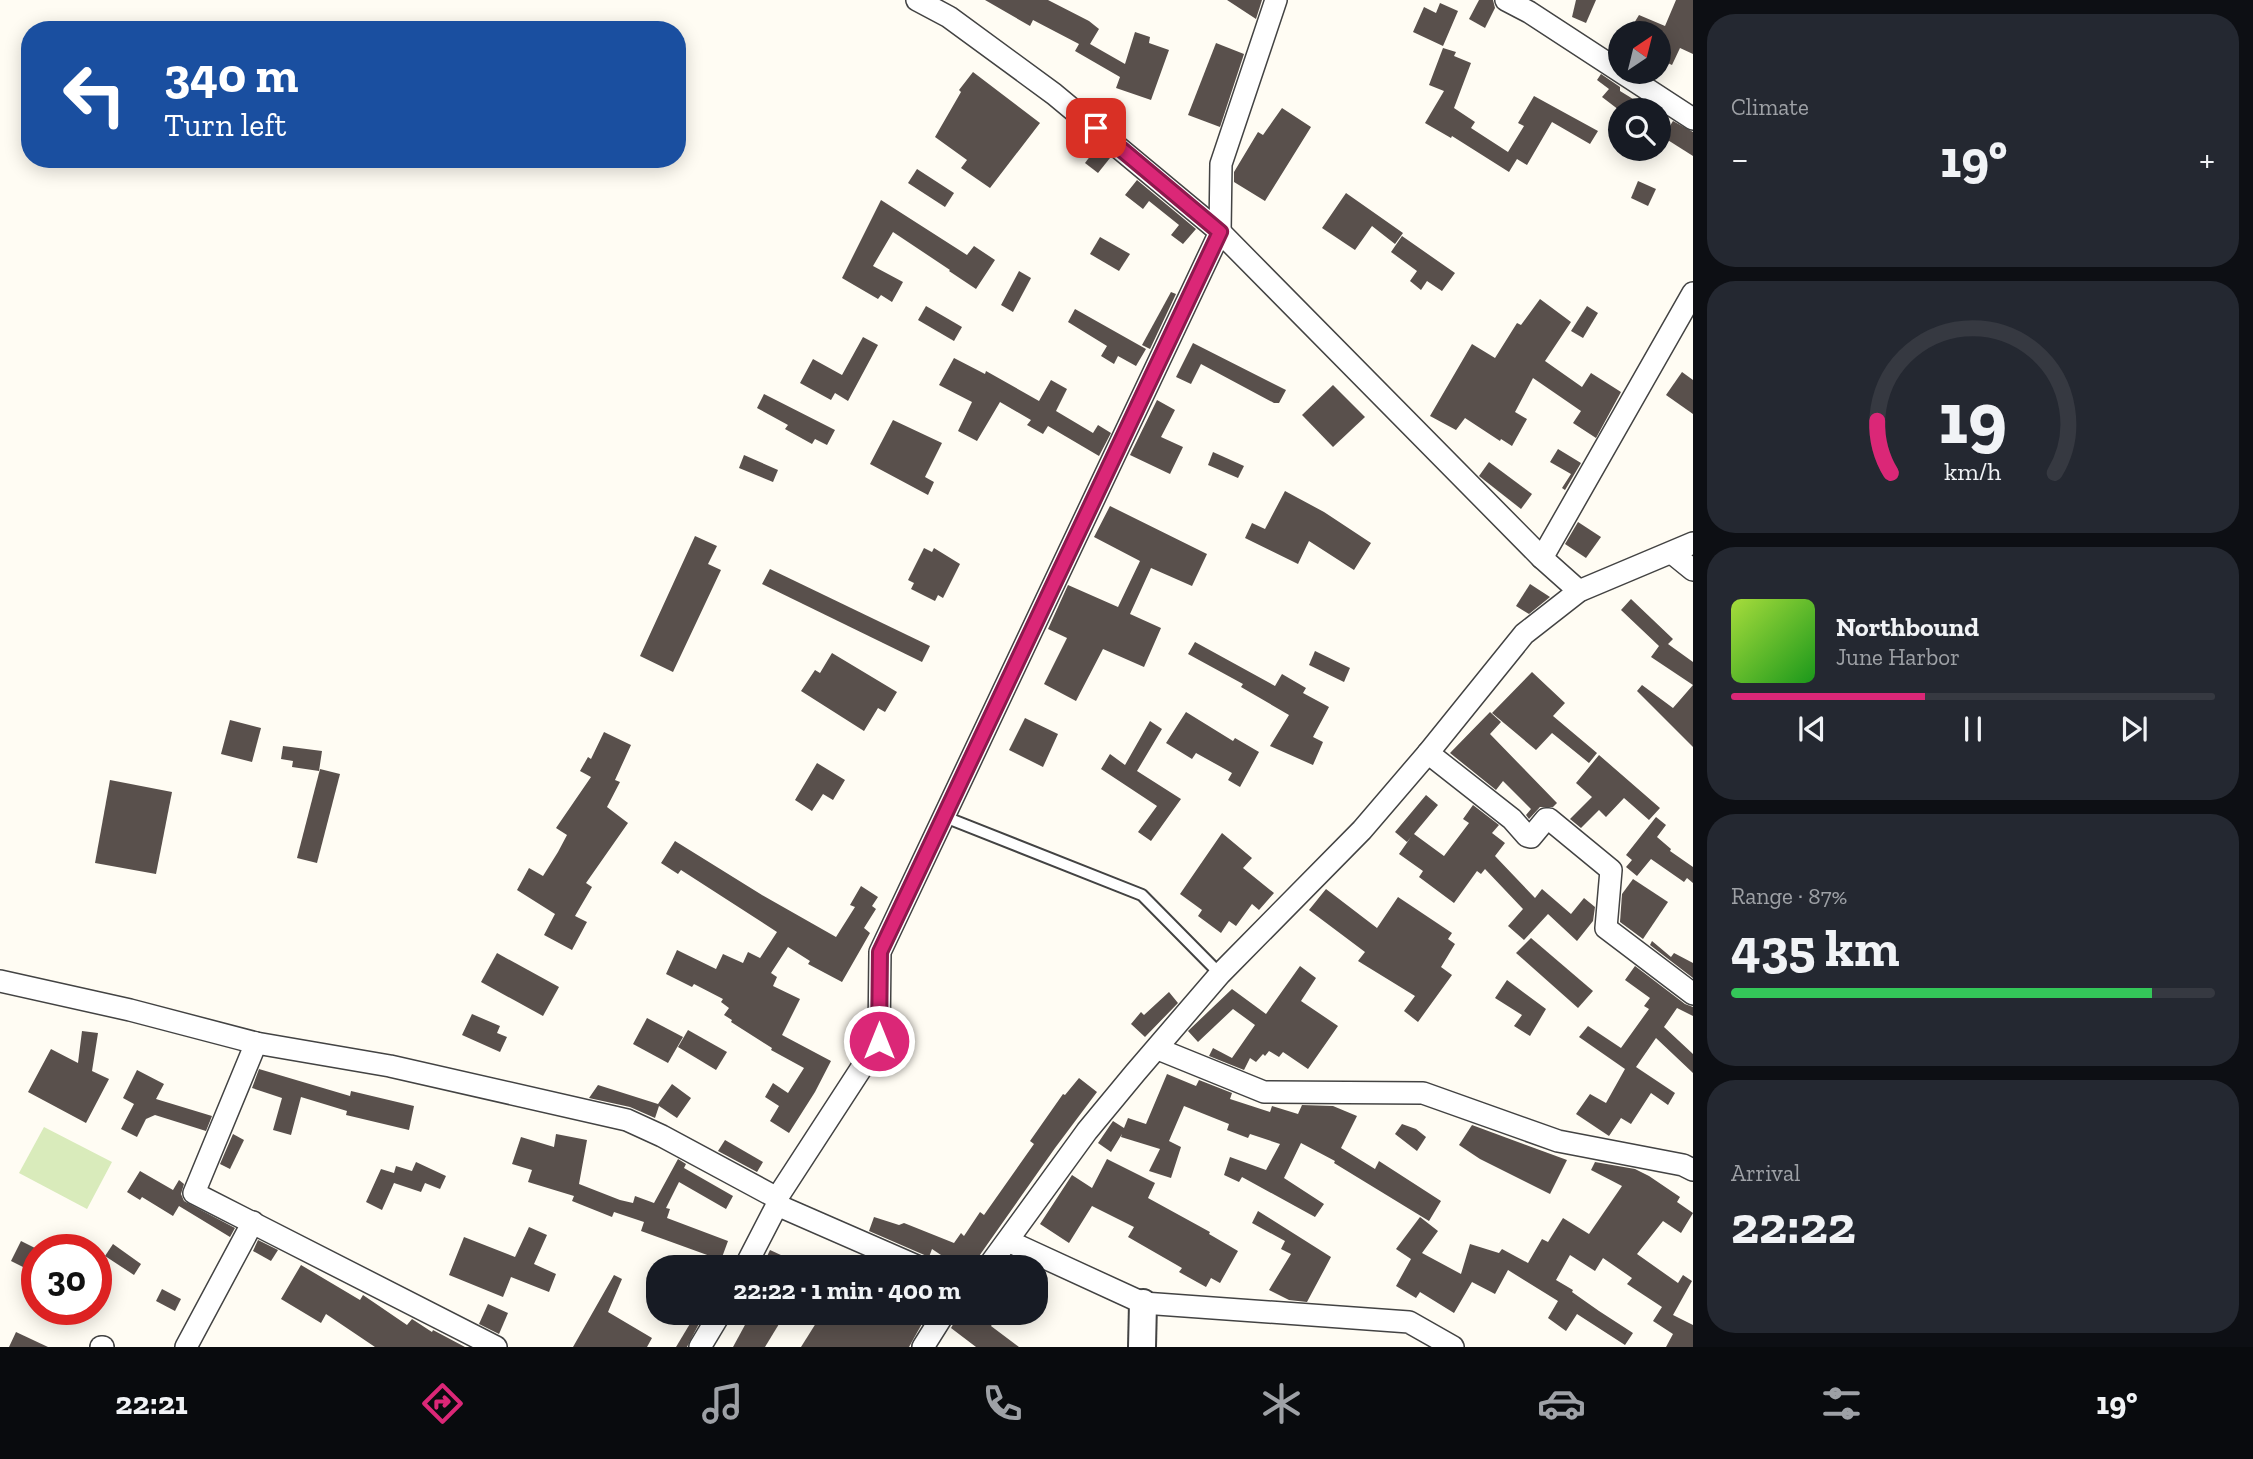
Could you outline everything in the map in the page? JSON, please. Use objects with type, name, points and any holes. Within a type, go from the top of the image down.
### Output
[{"type":"street","points":[[917,0],[948,17],[1054,93],[1220,232],[1542,558],[1579,591]]},
{"type":"street","points":[[751,1255],[777,1201],[879,1041],[880,952],[1220,232],[1221,164],[1276,0]]},
{"type":"street","points":[[1506,0],[1529,12],[1693,119]]},
{"type":"street","points":[[1542,558],[1693,293]]},
{"type":"street","points":[[997,1255],[1087,1131],[1220,974],[1362,830],[1524,634],[1579,591],[1693,543]]},
{"type":"street","points":[[1672,553],[1693,570]]},
{"type":"street","points":[[1428,753],[1512,819],[1527,836],[1531,836],[1549,820],[1611,870],[1605,928],[1693,994]]},
{"type":"street","points":[[2,987],[130,1010],[256,1043],[390,1066],[627,1120],[662,1136],[777,1201],[893,1255]]},
{"type":"street","points":[[256,1043],[194,1193],[496,1347]]},
{"type":"street","points":[[1158,1049],[1264,1092],[1423,1093],[1558,1141],[1690,1162]]},
{"type":"street","points":[[186,1347],[253,1222]]},
{"type":"street","points":[[1008,1241],[1143,1303],[1409,1322],[1452,1347]]},
{"type":"street","points":[[1142,1347],[1143,1303]]},
{"type":"street","points":[[700,1347],[713,1325]]},
{"type":"street","points":[[923,1347],[937,1325]]},
{"type":"lane","points":[[945,817],[1142,895],[1220,974]]},
{"type":"green space","points":[[44,1127],[112,1162],[87,1209],[19,1173]]},
{"type":"building","points":[[985,0],[1048,0],[1099,29],[1090,44],[1125,64],[1135,32],[1150,37],[1149,43],[1169,50],[1151,100],[1116,88],[1120,77],[1075,51],[1079,44],[1033,20],[1030,26]]},
{"type":"building","points":[[1227,0],[1262,0],[1256,19]]},
{"type":"building","points":[[1479,0],[1493,0],[1495,8],[1485,28],[1469,19]]},
{"type":"building","points":[[1576,0],[1596,0],[1586,23],[1572,17]]},
{"type":"building","points":[[1676,0],[1693,0],[1693,54],[1680,48],[1672,65],[1671,21],[1667,21]]},
{"type":"building","points":[[1440,3],[1458,11],[1443,46],[1413,32],[1424,7],[1436,13]]},
{"type":"building","points":[[1639,15],[1653,21],[1635,21]]},
{"type":"building","points":[[1216,43],[1244,54],[1220,127],[1188,115]]},
{"type":"building","points":[[1443,48],[1456,52],[1454,56],[1471,63],[1454,108],[1475,122],[1471,128],[1508,152],[1524,126],[1518,123],[1534,96],[1598,131],[1590,144],[1552,122],[1527,165],[1517,159],[1509,172],[1452,136],[1451,138],[1425,123],[1444,91],[1429,85]]},
{"type":"building","points":[[973,72],[1040,123],[990,188],[961,168],[967,160],[935,137],[961,92],[959,90]]},
{"type":"building","points":[[1601,74],[1608,79],[1608,84],[1616,84],[1620,87],[1620,91],[1631,98],[1608,98],[1608,102],[1602,97],[1609,89],[1597,80]]},
{"type":"building","points":[[1282,108],[1311,127],[1265,201],[1234,182],[1234,172],[1258,132],[1263,135]]},
{"type":"building","points":[[1673,121],[1693,132],[1693,156],[1671,142]]},
{"type":"building","points":[[1097,147],[1110,158],[1098,173],[1085,163]]},
{"type":"building","points":[[917,169],[954,193],[945,207],[908,183]]},
{"type":"building","points":[[1137,180],[1196,229],[1183,244],[1171,235],[1179,225],[1149,201],[1143,209],[1125,195]]},
{"type":"building","points":[[1638,181],[1656,189],[1648,206],[1631,198]]},
{"type":"building","points":[[1346,193],[1403,233],[1395,244],[1372,226],[1355,250],[1322,228]]},
{"type":"building","points":[[881,200],[967,255],[974,246],[995,260],[976,289],[893,232],[873,266],[903,282],[892,302],[881,295],[878,299],[842,278]]},
{"type":"building","points":[[1402,236],[1455,273],[1442,291],[1427,281],[1421,290],[1410,281],[1417,271],[1391,252]]},
{"type":"building","points":[[1100,237],[1130,254],[1119,271],[1090,254]]},
{"type":"building","points":[[1019,271],[1031,278],[1013,312],[1001,305]]},
{"type":"building","points":[[1171,292],[1176,294],[1150,349],[1142,345]]},
{"type":"building","points":[[1540,299],[1571,322],[1545,361],[1582,387],[1591,373],[1621,392],[1596,438],[1573,423],[1581,411],[1533,378],[1515,412],[1527,419],[1512,446],[1465,418],[1456,430],[1430,416],[1472,344],[1495,358],[1517,323],[1521,325]]},
{"type":"building","points":[[926,306],[962,327],[954,341],[918,320]]},
{"type":"building","points":[[1587,306],[1598,313],[1583,338],[1571,331]]},
{"type":"building","points":[[1075,309],[1146,349],[1136,366],[1118,356],[1114,364],[1101,356],[1107,346],[1068,322]]},
{"type":"building","points":[[863,337],[878,345],[848,401],[835,393],[831,400],[800,383],[813,359],[842,375]]},
{"type":"building","points":[[1193,343],[1286,390],[1279,403],[1274,403],[1201,364],[1191,384],[1176,377]]},
{"type":"building","points":[[954,358],[985,374],[986,371],[1039,401],[1051,380],[1067,389],[1056,411],[1093,433],[1098,425],[1111,433],[1099,456],[1048,426],[1043,434],[1027,425],[1031,420],[1000,402],[977,441],[958,431],[972,402],[939,385]]},
{"type":"building","points":[[1682,372],[1693,380],[1693,414],[1666,395]]},
{"type":"building","points":[[1333,385],[1365,417],[1333,447],[1302,415]]},
{"type":"building","points":[[764,394],[835,430],[827,445],[815,439],[812,444],[785,429],[788,425],[757,408]]},
{"type":"building","points":[[1157,400],[1175,410],[1161,437],[1183,447],[1170,474],[1130,455]]},
{"type":"building","points":[[893,420],[942,443],[925,477],[934,482],[928,495],[870,464]]},
{"type":"building","points":[[1558,449],[1581,463],[1565,490],[1562,488],[1571,474],[1550,462]]},
{"type":"building","points":[[1213,452],[1244,466],[1238,478],[1208,465]]},
{"type":"building","points":[[744,455],[778,470],[773,482],[739,468]]},
{"type":"building","points":[[1489,462],[1532,494],[1521,509],[1479,476]]},
{"type":"building","points":[[1285,491],[1324,512],[1371,543],[1354,570],[1309,541],[1298,564],[1245,538],[1252,523],[1265,529]]},
{"type":"building","points":[[1110,506],[1207,554],[1192,586],[1151,568],[1130,614],[1161,628],[1144,667],[1103,649],[1076,701],[1044,684],[1067,638],[1048,629],[1068,585],[1118,607],[1140,561],[1094,537]]},
{"type":"building","points":[[1578,522],[1601,537],[1586,558],[1565,544]]},
{"type":"building","points":[[695,536],[717,546],[708,564],[721,570],[673,672],[640,656]]},
{"type":"building","points":[[924,548],[932,552],[934,548],[960,564],[943,598],[938,595],[935,601],[911,589],[914,583],[908,580]]},
{"type":"building","points":[[770,569],[930,646],[922,662],[762,584]]},
{"type":"building","points":[[1530,584],[1550,597],[1529,614],[1516,606]]},
{"type":"building","points":[[1631,599],[1673,639],[1668,644],[1693,662],[1693,685],[1651,657],[1659,646],[1621,610]]},
{"type":"building","points":[[1195,642],[1275,686],[1282,674],[1306,688],[1303,693],[1329,707],[1313,737],[1323,742],[1313,765],[1270,746],[1289,715],[1241,687],[1243,684],[1188,654]]},
{"type":"building","points":[[1315,651],[1350,668],[1344,682],[1309,665]]},
{"type":"building","points":[[832,653],[897,692],[885,712],[878,708],[864,731],[801,691],[815,670],[820,673]]},
{"type":"building","points":[[1532,672],[1565,703],[1553,716],[1597,753],[1589,763],[1552,733],[1536,750],[1492,713]]},
{"type":"building","points":[[1642,685],[1673,708],[1693,685],[1693,747],[1637,691]]},
{"type":"building","points":[[1186,712],[1233,741],[1235,738],[1259,752],[1240,787],[1228,780],[1232,773],[1196,753],[1192,759],[1166,743]]},
{"type":"building","points":[[1490,712],[1501,722],[1490,734],[1557,803],[1553,807],[1540,807],[1529,819],[1526,815],[1531,809],[1503,781],[1496,790],[1450,753]]},
{"type":"building","points":[[1025,718],[1058,734],[1043,767],[1009,750]]},
{"type":"building","points":[[230,720],[261,728],[252,762],[221,754]]},
{"type":"building","points":[[1150,721],[1162,729],[1137,771],[1181,799],[1151,841],[1138,832],[1157,806],[1101,769],[1110,754],[1125,765]]},
{"type":"building","points":[[604,732],[631,745],[615,780],[620,782],[607,807],[628,823],[586,883],[592,887],[575,916],[587,922],[572,950],[544,935],[555,914],[517,890],[529,868],[543,876],[558,852],[567,835],[556,828],[591,777],[580,771],[588,757],[591,759]]},
{"type":"building","points":[[283,746],[322,751],[319,771],[292,767],[293,761],[281,759]]},
{"type":"building","points":[[1599,755],[1660,808],[1649,820],[1624,798],[1606,817],[1599,810],[1581,828],[1570,819],[1592,797],[1576,783]]},
{"type":"building","points":[[817,763],[845,780],[833,800],[823,794],[812,811],[795,800]]},
{"type":"building","points":[[320,769],[340,774],[317,863],[297,858]]},
{"type":"building","points":[[110,780],[172,792],[156,874],[95,863]]},
{"type":"building","points":[[1426,795],[1438,805],[1414,834],[1444,856],[1469,823],[1463,819],[1473,805],[1499,825],[1492,833],[1505,843],[1495,856],[1535,898],[1542,889],[1571,914],[1584,898],[1595,907],[1593,921],[1577,941],[1548,914],[1524,940],[1508,926],[1523,909],[1485,869],[1481,874],[1477,871],[1454,903],[1419,877],[1423,871],[1399,854],[1411,837],[1407,842],[1395,832]]},
{"type":"building","points":[[1656,817],[1666,825],[1657,837],[1670,851],[1693,867],[1693,883],[1687,878],[1684,882],[1651,859],[1637,876],[1626,867],[1632,860],[1626,855]]},
{"type":"building","points":[[1222,833],[1252,858],[1243,868],[1274,893],[1259,910],[1252,904],[1236,926],[1229,921],[1221,933],[1198,916],[1202,910],[1180,894]]},
{"type":"building","points":[[675,841],[836,937],[855,907],[850,905],[861,886],[878,897],[872,906],[876,909],[864,928],[870,933],[842,982],[808,964],[810,961],[788,947],[771,973],[777,977],[773,986],[800,999],[782,1035],[831,1061],[789,1133],[770,1121],[779,1106],[765,1097],[773,1083],[788,1093],[804,1068],[771,1050],[772,1048],[731,1022],[732,1020],[724,1015],[729,1008],[721,1002],[723,999],[666,974],[677,950],[716,969],[723,954],[743,963],[748,952],[760,958],[777,932],[681,870],[678,874],[661,863]]},
{"type":"building","points":[[1633,879],[1668,902],[1643,939],[1620,922],[1622,894]]},
{"type":"building","points":[[1326,889],[1377,928],[1398,897],[1452,933],[1448,939],[1455,944],[1441,967],[1452,975],[1418,1022],[1404,1011],[1415,996],[1358,961],[1365,952],[1309,910]]},
{"type":"building","points":[[1531,938],[1593,991],[1578,1008],[1516,953]]},
{"type":"building","points":[[1652,941],[1671,957],[1674,953],[1693,963],[1693,978],[1650,945]]},
{"type":"building","points":[[497,953],[559,987],[543,1016],[481,982]]},
{"type":"building","points":[[1300,966],[1316,978],[1301,1001],[1338,1026],[1308,1069],[1283,1052],[1279,1057],[1269,1051],[1256,1062],[1250,1058],[1244,1070],[1209,1056],[1213,1048],[1232,1058],[1255,1025],[1233,1009],[1198,1042],[1188,1031],[1232,989],[1266,1014]]},
{"type":"building","points":[[1635,966],[1685,1004],[1693,1007],[1693,1016],[1677,1008],[1664,1027],[1693,1054],[1693,1073],[1656,1038],[1636,1067],[1675,1093],[1668,1105],[1651,1093],[1631,1124],[1621,1118],[1609,1136],[1576,1114],[1590,1094],[1606,1103],[1625,1069],[1579,1037],[1588,1026],[1621,1048],[1649,1009],[1644,1006],[1650,998],[1625,980]]},
{"type":"building","points":[[1507,980],[1546,1009],[1530,1036],[1514,1026],[1522,1015],[1495,998]]},
{"type":"building","points":[[1169,992],[1178,1003],[1145,1037],[1131,1024],[1141,1012],[1144,1015]]},
{"type":"building","points":[[472,1014],[500,1026],[497,1033],[507,1037],[500,1052],[462,1035]]},
{"type":"building","points":[[647,1018],[683,1037],[668,1063],[633,1044]]},
{"type":"building","points":[[688,1030],[727,1052],[716,1070],[678,1047]]},
{"type":"building","points":[[82,1031],[98,1033],[92,1071],[109,1079],[86,1123],[28,1092],[51,1049],[78,1063]]},
{"type":"building","points":[[259,1069],[350,1096],[351,1091],[414,1106],[409,1130],[346,1115],[347,1111],[301,1097],[291,1135],[273,1130],[282,1098],[252,1088]]},
{"type":"building","points":[[137,1070],[164,1084],[156,1099],[212,1116],[206,1131],[155,1115],[146,1119],[137,1137],[121,1129],[134,1104],[123,1098]]},
{"type":"building","points":[[1167,1074],[1196,1086],[1199,1080],[1232,1093],[1230,1099],[1270,1112],[1272,1106],[1298,1114],[1302,1105],[1333,1106],[1357,1116],[1341,1148],[1375,1169],[1379,1161],[1441,1201],[1429,1221],[1334,1163],[1335,1161],[1301,1143],[1284,1178],[1324,1204],[1315,1217],[1242,1177],[1239,1182],[1224,1175],[1230,1157],[1266,1170],[1280,1144],[1250,1134],[1248,1138],[1227,1130],[1229,1124],[1184,1106],[1169,1141],[1181,1147],[1171,1178],[1149,1171],[1160,1149],[1121,1137],[1122,1134],[1111,1152],[1098,1143],[1113,1121],[1124,1128],[1128,1118],[1146,1124]]},
{"type":"building","points":[[1079,1078],[1097,1092],[980,1255],[941,1255],[932,1249],[930,1255],[924,1255],[869,1231],[874,1217],[899,1225],[904,1223],[954,1243],[961,1233],[964,1236],[980,1212],[984,1215],[1034,1144],[1030,1141],[1063,1094],[1065,1095]]},
{"type":"building","points":[[672,1084],[691,1098],[677,1118],[659,1106],[655,1118],[630,1107],[589,1098],[598,1085],[658,1104]]},
{"type":"building","points":[[1402,1124],[1416,1129],[1426,1137],[1417,1151],[1395,1134]]},
{"type":"building","points":[[1472,1125],[1567,1160],[1550,1194],[1480,1159],[1459,1145]]},
{"type":"building","points":[[233,1134],[244,1140],[230,1169],[220,1164]]},
{"type":"building","points":[[556,1134],[587,1140],[579,1184],[633,1203],[635,1196],[654,1203],[678,1159],[686,1164],[684,1168],[733,1196],[726,1209],[679,1182],[666,1208],[670,1209],[667,1218],[728,1241],[723,1255],[707,1255],[641,1231],[644,1222],[614,1212],[612,1217],[572,1201],[574,1196],[528,1182],[532,1170],[512,1164],[521,1137],[554,1147]]},
{"type":"building","points":[[725,1140],[763,1162],[757,1172],[718,1151]]},
{"type":"building","points":[[1107,1159],[1155,1183],[1148,1198],[1210,1232],[1209,1234],[1238,1251],[1220,1283],[1211,1278],[1206,1287],[1179,1272],[1182,1268],[1128,1237],[1134,1227],[1092,1206],[1069,1243],[1040,1224],[1072,1175],[1092,1188]]},
{"type":"building","points":[[416,1162],[446,1176],[440,1189],[425,1183],[421,1192],[394,1183],[382,1210],[366,1202],[381,1169],[394,1173],[396,1166],[412,1171]]},
{"type":"building","points":[[1595,1162],[1635,1169],[1649,1176],[1680,1197],[1677,1202],[1693,1213],[1681,1233],[1663,1221],[1637,1254],[1678,1283],[1683,1275],[1692,1281],[1673,1315],[1693,1325],[1693,1347],[1666,1347],[1673,1334],[1653,1321],[1662,1307],[1627,1284],[1632,1278],[1603,1258],[1595,1271],[1570,1255],[1556,1280],[1633,1333],[1625,1345],[1577,1314],[1566,1331],[1548,1318],[1558,1301],[1508,1270],[1495,1294],[1472,1282],[1454,1313],[1420,1292],[1416,1298],[1396,1286],[1411,1259],[1396,1249],[1420,1217],[1438,1231],[1422,1253],[1461,1274],[1470,1244],[1499,1253],[1502,1249],[1528,1263],[1542,1239],[1548,1242],[1563,1218],[1589,1234],[1622,1186],[1591,1170]]},
{"type":"building","points":[[140,1171],[173,1190],[179,1180],[184,1184],[181,1194],[184,1201],[235,1228],[230,1237],[179,1206],[173,1216],[142,1197],[140,1200],[127,1192]]},
{"type":"building","points":[[1258,1211],[1331,1257],[1307,1302],[1289,1300],[1269,1290],[1291,1254],[1281,1249],[1285,1241],[1252,1223]]},
{"type":"building","points":[[529,1227],[547,1235],[534,1264],[556,1274],[549,1292],[511,1277],[503,1297],[449,1275],[464,1237],[515,1257]]},
{"type":"building","points":[[258,1240],[278,1250],[271,1261],[253,1251]]},
{"type":"building","points":[[21,1241],[21,1266],[11,1261]]},
{"type":"building","points":[[112,1246],[141,1264],[134,1275],[112,1261]]},
{"type":"building","points":[[770,1250],[781,1255],[768,1255]]},
{"type":"building","points":[[301,1265],[360,1300],[363,1295],[407,1325],[412,1319],[432,1332],[433,1330],[465,1347],[375,1347],[326,1314],[321,1323],[281,1299]]},
{"type":"building","points":[[614,1275],[622,1279],[608,1312],[652,1338],[647,1347],[573,1347]]},
{"type":"building","points":[[162,1289],[181,1299],[175,1311],[156,1301]]},
{"type":"building","points":[[488,1304],[508,1313],[499,1334],[479,1324]]},
{"type":"building","points":[[689,1325],[698,1325],[687,1347],[676,1347]]},
{"type":"building","points":[[745,1325],[778,1325],[765,1347],[733,1347]]},
{"type":"building","points":[[815,1325],[921,1325],[909,1347],[801,1347]]},
{"type":"building","points":[[953,1325],[992,1325],[1019,1347],[976,1347],[951,1328]]},
{"type":"building","points":[[16,1332],[48,1347],[9,1347]]},
{"type":"route","points":[[879,1041],[880,952],[1220,232],[1096,128]]}]
